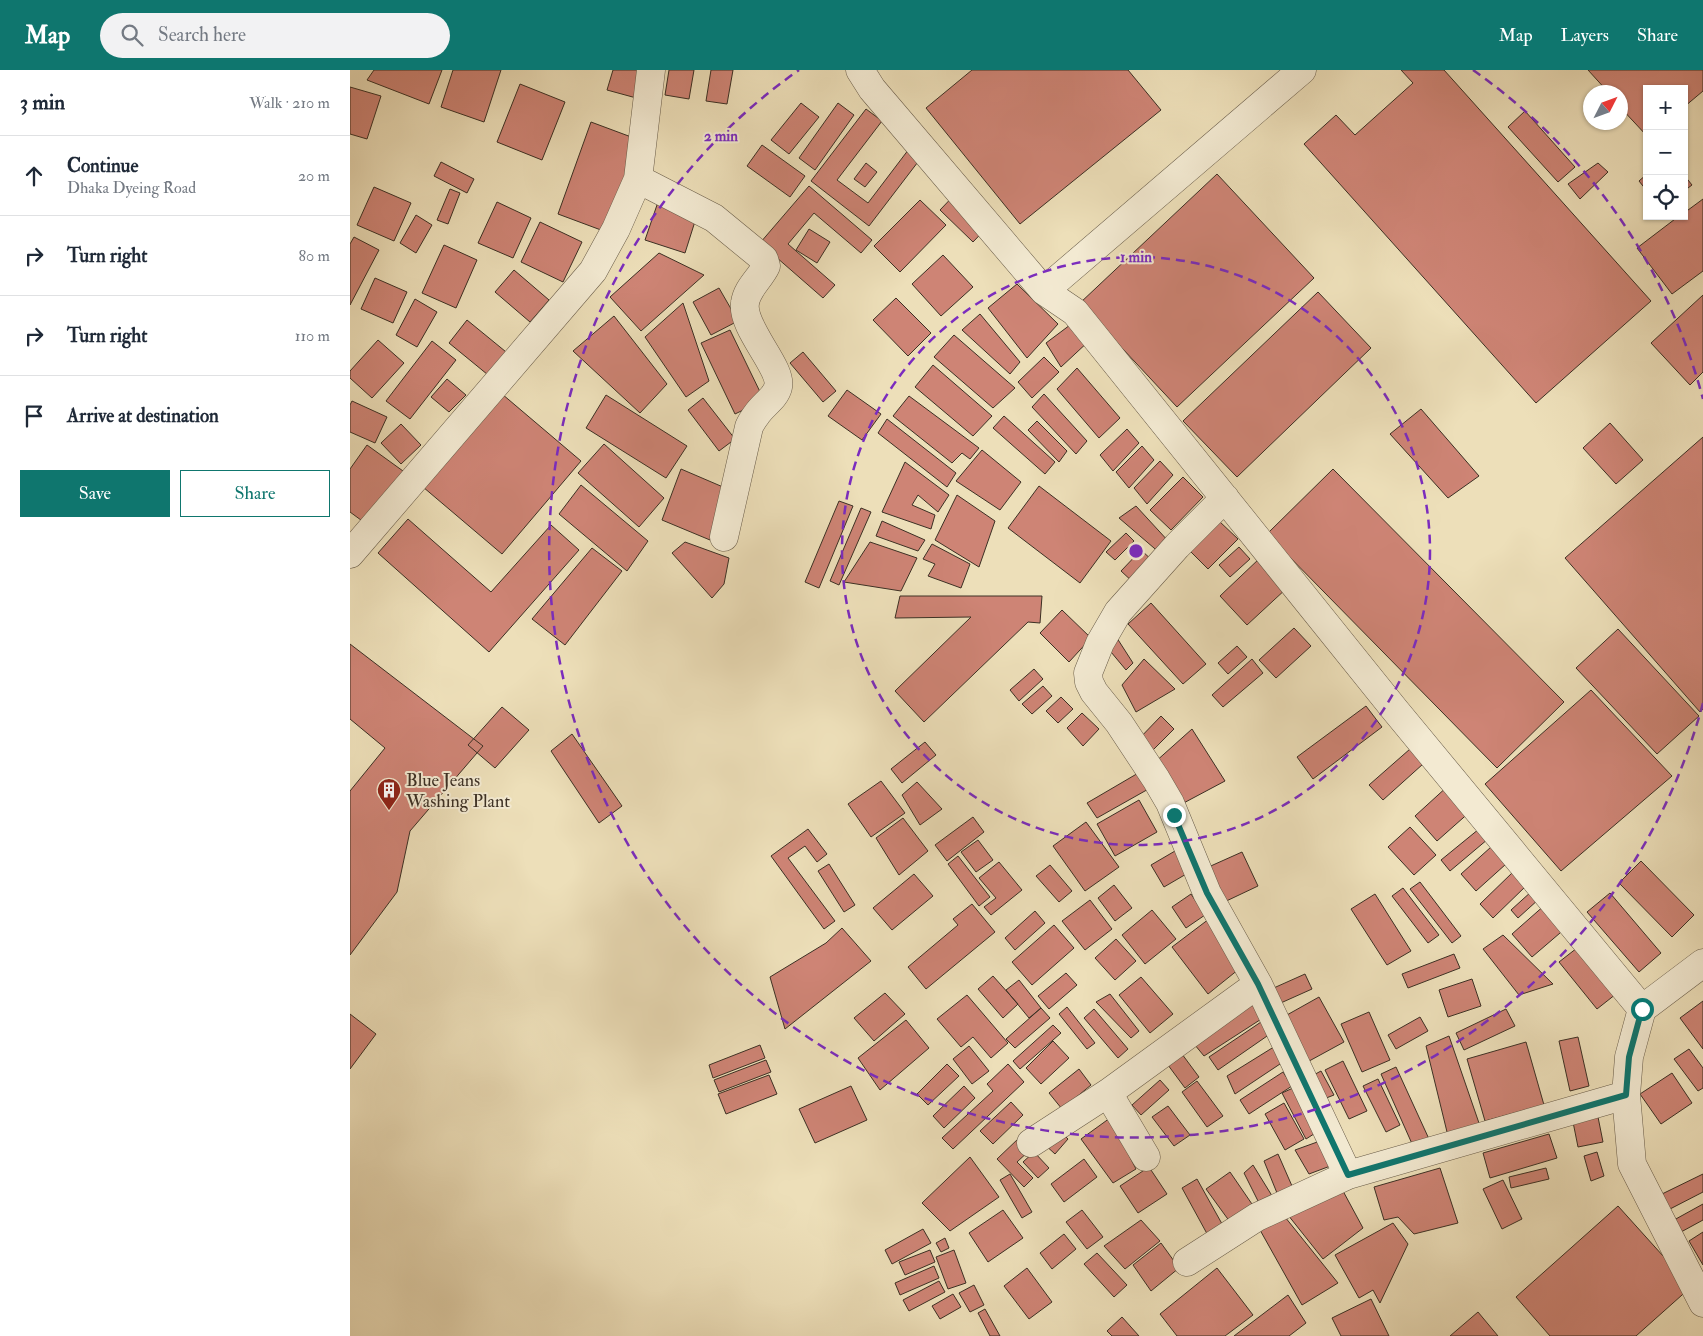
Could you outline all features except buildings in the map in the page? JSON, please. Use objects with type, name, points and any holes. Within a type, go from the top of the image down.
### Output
[{"type":"street","points":[[350,554],[592,271],[616,229],[638,178],[651,70]]},
{"type":"street","points":[[860,70],[872,89],[1044,291],[1075,312],[1395,710],[1642,1009]]},
{"type":"street","points":[[1044,291],[1302,70]]},
{"type":"street","points":[[638,178],[714,218],[764,259],[766,266],[745,302],[745,316],[779,382],[778,388],[748,427],[724,537]]},
{"type":"street","points":[[1224,498],[1177,546],[1118,612],[1100,643],[1088,673],[1089,682],[1094,692],[1119,723],[1170,803],[1207,893],[1258,984],[1348,1175]]},
{"type":"street","points":[[1703,963],[1642,1009],[1629,1057],[1626,1095],[1632,1164],[1703,1303]]},
{"type":"street","points":[[1031,1143],[1108,1093],[1258,984]]},
{"type":"street","points":[[1108,1093],[1146,1157]]},
{"type":"street","points":[[1187,1262],[1257,1217],[1348,1175],[1626,1095]]},
{"type":"place","name":"Blue Jeans Washing Plant","points":[[389,811]]},
{"type":"route","points":[[1174,815],[1207,893],[1258,984],[1348,1175],[1626,1095],[1629,1057],[1642,1009]]}]
